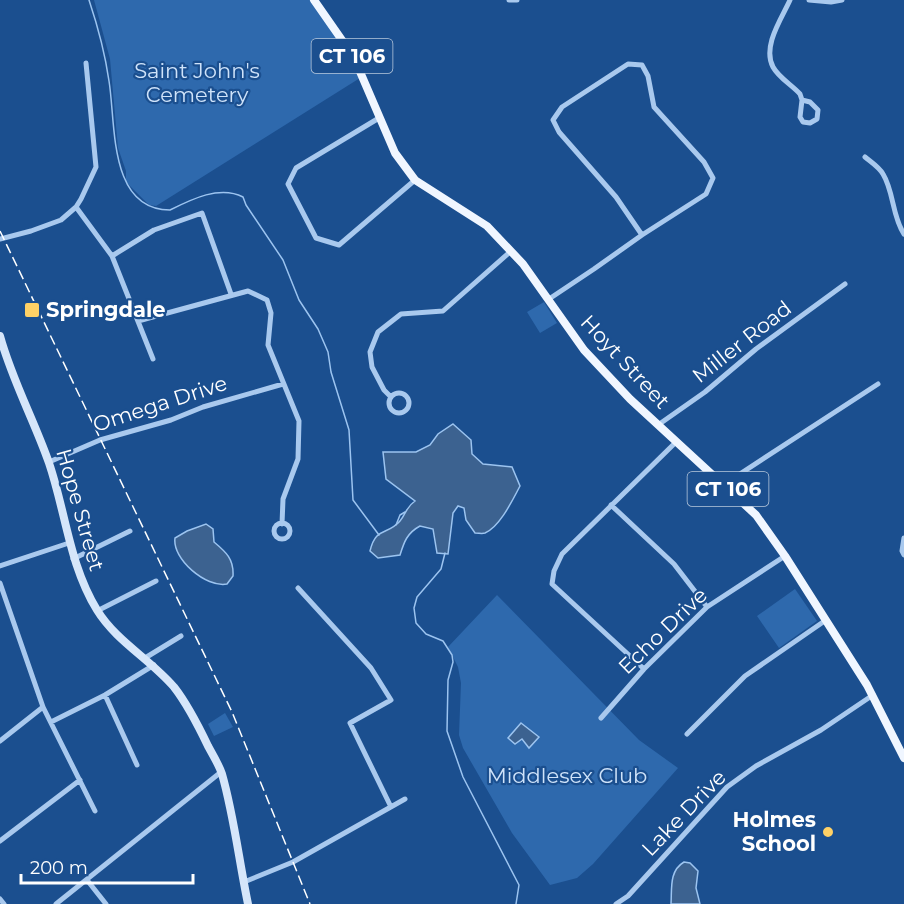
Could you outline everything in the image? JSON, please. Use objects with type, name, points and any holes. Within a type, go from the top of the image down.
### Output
[{"type":"main road","name":"Hoyt Street","points":[[314,0],[344,43],[358,68],[395,153],[415,180],[487,226],[511,251],[549,299],[583,348],[630,399],[756,515],[785,556],[873,694],[904,758]]},
{"type":"main road","name":"Hope Street","points":[[0,336],[3,356],[49,462],[62,503],[73,559],[83,585],[97,611],[111,630],[154,665],[174,688],[190,711],[221,772],[248,904]]},
{"type":"street","points":[[509,0],[517,0]]},
{"type":"street","points":[[790,0],[771,45],[770,57],[773,68],[796,89],[802,100],[800,117],[803,122],[811,123],[818,117],[818,110],[810,102],[802,100]]},
{"type":"street","points":[[809,0],[831,2],[842,0]]},
{"type":"street","points":[[0,239],[55,222],[76,207],[96,167],[86,63]]},
{"type":"street","points":[[549,299],[706,194],[713,178],[704,162],[654,107],[648,76],[642,65],[628,64],[562,107],[553,120],[559,132],[616,197],[642,235]]},
{"type":"street","points":[[379,118],[296,168],[288,184],[316,238],[339,245],[415,180]]},
{"type":"street","points":[[865,157],[881,171],[888,184],[893,208],[904,234]]},
{"type":"street","points":[[76,207],[112,256],[153,359]]},
{"type":"street","points":[[112,256],[154,230],[202,213],[231,294]]},
{"type":"street","points":[[391,397],[384,390],[372,367],[370,352],[378,332],[401,315],[443,311],[511,251]]},
{"type":"street","name":"Miller Road","points":[[658,425],[705,392],[756,349],[845,284]]},
{"type":"street","points":[[138,321],[248,291],[267,300],[271,312],[268,345],[299,423],[298,459],[283,499],[282,524]]},
{"type":"street","name":"Omega Drive","points":[[49,462],[100,440],[283,384]]},
{"type":"street","points":[[723,485],[878,384]]},
{"type":"street","points":[[644,669],[552,584],[554,571],[562,554],[676,442]]},
{"type":"street","points":[[611,505],[674,564],[707,607]]},
{"type":"street","points":[[73,559],[130,531]]},
{"type":"street","points":[[904,538],[902,551],[904,555]]},
{"type":"street","points":[[0,566],[69,543]]},
{"type":"street","name":"Echo Drive","points":[[601,717],[644,669],[707,607],[785,556]]},
{"type":"street","points":[[97,611],[156,581]]},
{"type":"street","points":[[0,583],[43,707],[95,810]]},
{"type":"street","points":[[298,588],[371,668],[391,700],[350,723],[392,807]]},
{"type":"street","points":[[687,734],[745,676],[826,620]]},
{"type":"street","points":[[145,658],[181,636]]},
{"type":"street","points":[[51,722],[105,695],[154,665]]},
{"type":"street","name":"Lake Drive","points":[[616,904],[628,896],[727,787],[756,766],[821,730],[873,694]]},
{"type":"street","points":[[105,695],[137,765]]},
{"type":"street","points":[[0,741],[43,707]]},
{"type":"street","points":[[56,904],[221,772]]},
{"type":"street","points":[[0,841],[80,780]]},
{"type":"street","points":[[243,882],[293,862],[405,799]]},
{"type":"street","points":[[87,880],[106,904]]},
{"type":"street","points":[[0,898],[4,904]]},
{"type":"green space","name":"Saint John's Cemetery","points":[[94,0],[315,0],[360,78],[156,206],[149,205],[126,182],[126,171],[118,148],[110,59]]},
{"type":"green space","points":[[544,302],[557,323],[540,333],[527,312]]},
{"type":"green space","points":[[795,589],[817,621],[779,648],[757,616]]},
{"type":"green space","name":"Middlesex Club","points":[[497,595],[639,740],[678,768],[593,864],[577,878],[550,885],[512,833],[463,748],[459,735],[461,683],[458,667],[448,647]]},
{"type":"green space","points":[[225,713],[233,727],[214,736],[208,724]]},
{"type":"shaded area","points":[[453,424],[471,440],[472,454],[483,464],[512,467],[520,486],[510,505],[496,525],[485,533],[475,533],[466,520],[464,508],[458,506],[453,513],[448,554],[437,553],[433,529],[420,526],[407,538],[400,555],[378,558],[370,551],[375,538],[395,526],[415,501],[386,479],[383,452],[416,452],[430,445],[438,434]]},
{"type":"shaded area","points":[[206,524],[213,529],[214,542],[231,560],[233,576],[227,584],[219,584],[201,577],[179,555],[175,538]]},
{"type":"shaded area","points":[[521,723],[539,737],[529,748],[522,739],[515,744],[508,738]]},
{"type":"shaded area","points":[[684,862],[690,863],[698,871],[696,888],[700,904],[671,904],[674,875]]},
{"type":"waterway","points":[[89,0],[105,60],[115,140],[125,180],[135,196],[150,206],[170,210],[197,198],[216,193],[225,192],[243,197],[283,260],[299,300],[318,329],[328,352],[331,372],[349,430],[353,500],[379,535]]},
{"type":"waterway","points":[[396,525],[400,515],[405,512]]},
{"type":"waterway","points":[[445,553],[441,569],[417,597],[414,608],[416,623],[426,634],[443,641],[452,655],[453,662],[448,680],[447,731],[463,777],[519,885],[516,904]]},
{"type":"railway","points":[[0,231],[232,712],[310,904]]},
{"type":"place","name":"Springdale","points":[[32,310]]},
{"type":"place","name":"Holmes School","points":[[828,832]]}]
